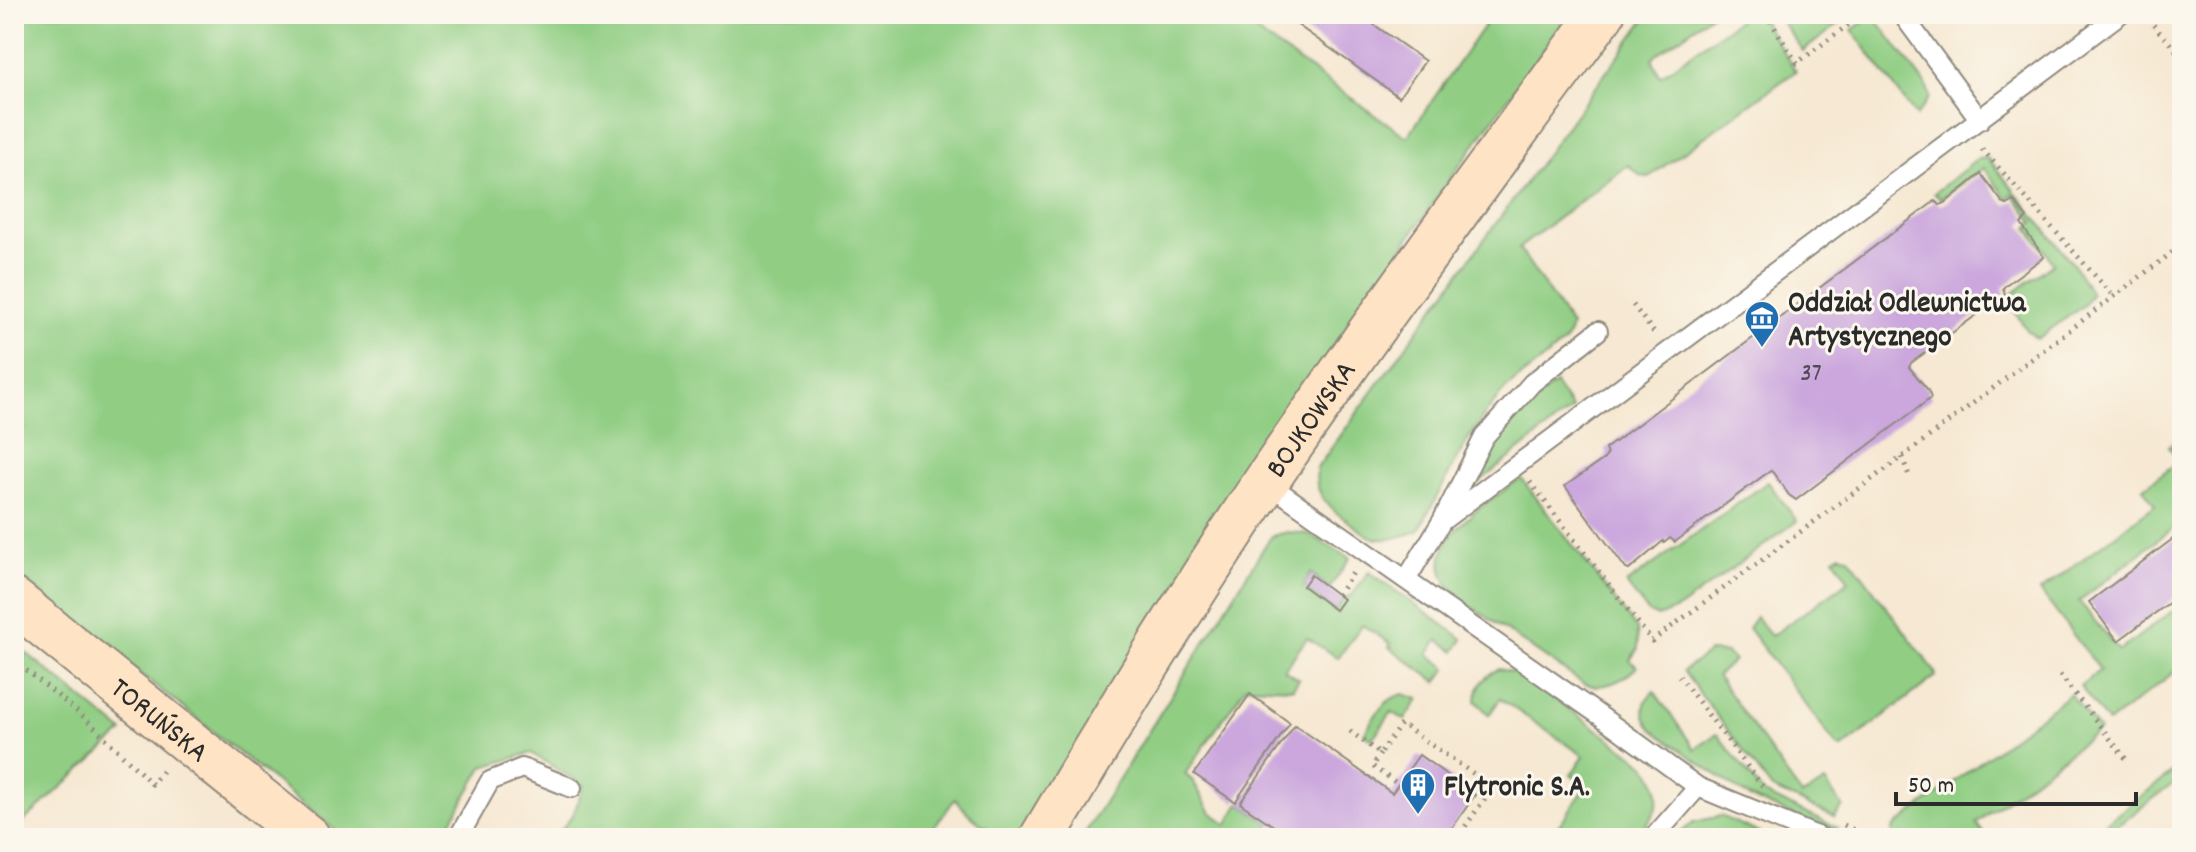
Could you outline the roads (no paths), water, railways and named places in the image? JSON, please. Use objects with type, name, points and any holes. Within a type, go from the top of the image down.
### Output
[{"type":"street","name":"BOJKOWSKA","points":[[1042,838],[1266,482],[1455,212],[1602,14]]},
{"type":"street","name":"TORUŃSKA","points":[[14,601],[308,838]]},
{"type":"lane","points":[[1902,14],[1980,120]]},
{"type":"lane","points":[[1442,521],[2120,14]]},
{"type":"lane","points":[[1406,580],[1442,521],[1484,437],[1532,383],[1598,331]]},
{"type":"lane","points":[[1266,482],[1698,787],[1822,838]]},
{"type":"lane","points":[[458,838],[490,781],[522,768],[572,788]]},
{"type":"lane","points":[[1653,838],[1698,787]]},
{"type":"place","name":"Oddział Odlewnictwa Artystycznego","points":[[1762,349]]},
{"type":"place","name":"Flytronic S.A.","points":[[1418,816]]}]
